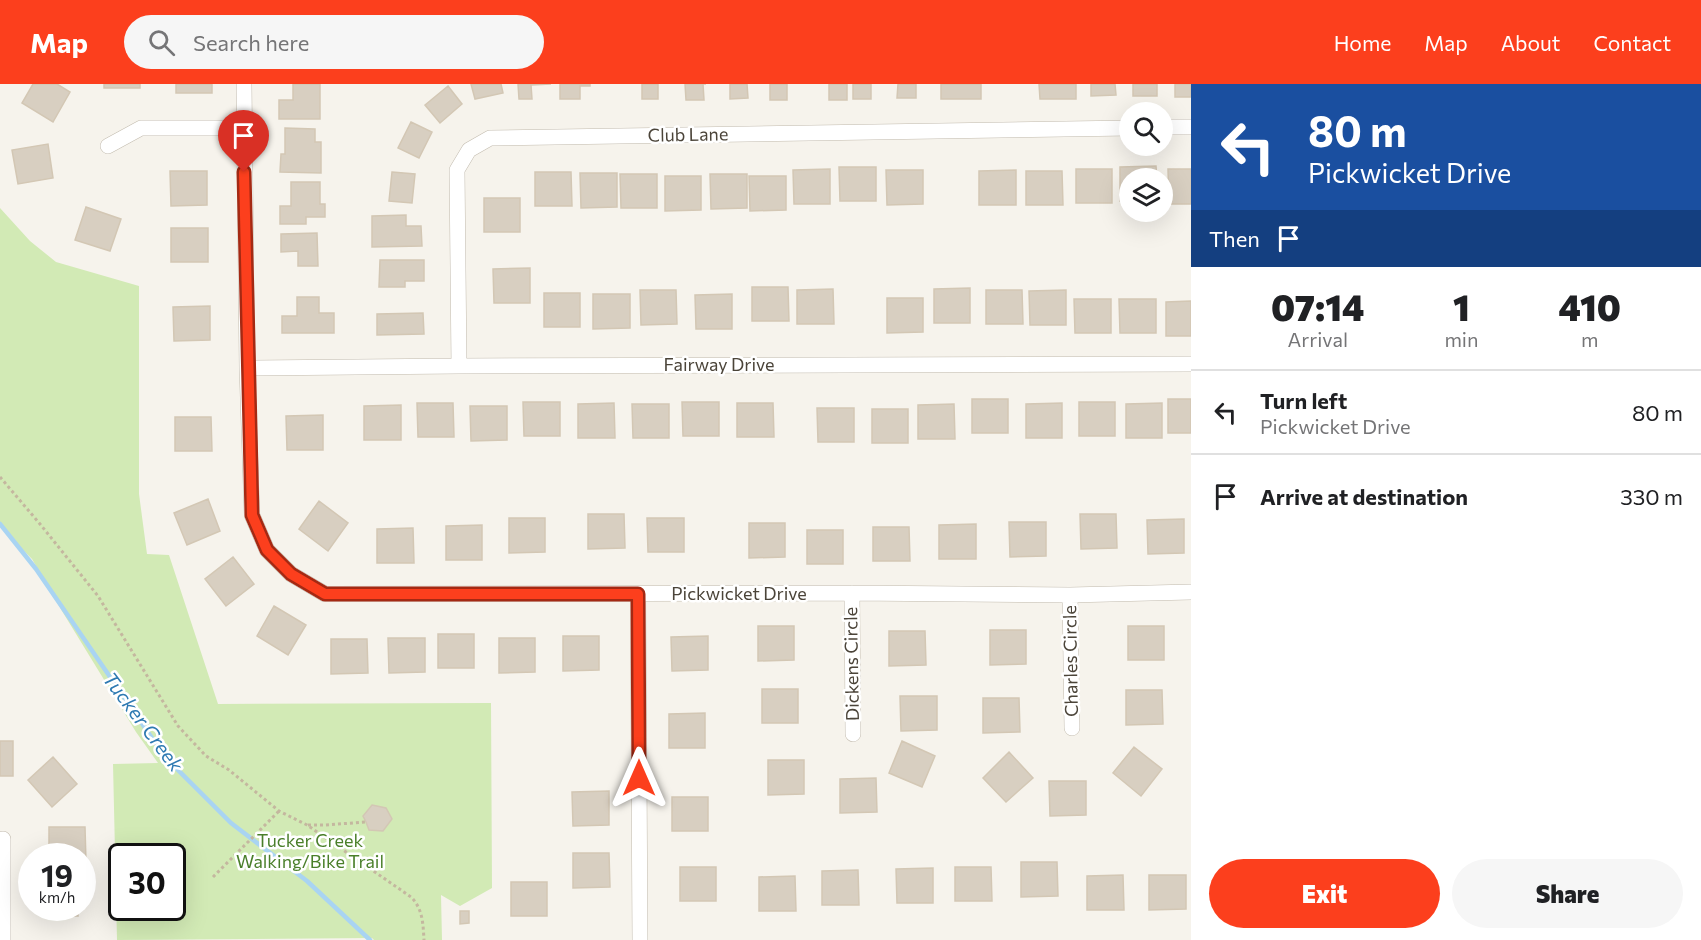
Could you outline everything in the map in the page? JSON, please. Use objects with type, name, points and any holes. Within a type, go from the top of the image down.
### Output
[{"type":"street","name":"Pickwicket Drive","points":[[244,84],[247,368],[252,515],[267,550],[291,574],[325,594],[1070,595],[1191,592]]},
{"type":"street","points":[[1173,127],[1191,127]]},
{"type":"street","points":[[108,146],[141,128],[243,128]]},
{"type":"street","name":"Club Lane","points":[[459,366],[457,170],[469,150],[490,138],[1119,128]]},
{"type":"street","name":"Fairway Drive","points":[[247,368],[1191,364]]},
{"type":"street","name":"Dickens Circle","points":[[852,593],[853,734]]},
{"type":"street","points":[[638,594],[640,940]]},
{"type":"street","name":"Charles Circle","points":[[1070,595],[1072,728]]},
{"type":"street","points":[[3,839],[3,940]]},
{"type":"path","points":[[0,477],[98,596],[178,726],[206,756],[229,770],[279,811],[307,825],[411,897],[420,911],[424,940]]},
{"type":"path","points":[[213,877],[279,811]]},
{"type":"path","points":[[307,825],[366,822]]},
{"type":"green space","name":"Tucker Creek Walking/Bike Trail","points":[[0,208],[30,241],[56,262],[139,286],[139,494],[147,554],[169,555],[218,704],[491,703],[492,888],[460,906],[441,895],[442,940],[374,940],[372,938],[117,940],[117,921],[186,921],[186,843],[115,843],[113,764],[158,763],[136,732],[32,559],[0,527]]},
{"type":"building","points":[[33,84],[57,84],[70,92],[53,122],[22,103]]},
{"type":"building","points":[[104,84],[140,84],[140,88],[104,88]]},
{"type":"building","points":[[176,84],[212,84],[212,93],[176,93]]},
{"type":"building","points":[[293,84],[320,84],[320,119],[279,119],[279,100],[293,100]]},
{"type":"building","points":[[471,84],[501,84],[503,93],[475,99]]},
{"type":"building","points":[[518,84],[551,84],[531,85],[532,99],[519,99]]},
{"type":"building","points":[[560,84],[590,84],[590,86],[580,86],[580,99],[560,99]]},
{"type":"building","points":[[642,84],[658,84],[658,99],[642,99]]},
{"type":"building","points":[[685,84],[703,84],[704,100],[686,100]]},
{"type":"building","points":[[730,84],[747,84],[748,98],[730,99]]},
{"type":"building","points":[[770,84],[787,84],[787,100],[770,100]]},
{"type":"building","points":[[829,84],[847,84],[847,100],[829,100]]},
{"type":"building","points":[[853,84],[871,84],[871,99],[853,99]]},
{"type":"building","points":[[898,84],[916,84],[916,98],[897,98]]},
{"type":"building","points":[[941,84],[981,84],[981,99],[941,99]]},
{"type":"building","points":[[1039,84],[1076,84],[1076,99],[1040,99]]},
{"type":"building","points":[[1091,84],[1115,84],[1116,95],[1091,96]]},
{"type":"building","points":[[1133,84],[1157,84],[1157,96],[1133,96]]},
{"type":"building","points":[[1175,84],[1191,84],[1191,97],[1175,97]]},
{"type":"building","points":[[448,86],[462,104],[440,123],[425,105]]},
{"type":"building","points":[[411,122],[432,132],[419,158],[398,148]]},
{"type":"building","points":[[285,128],[315,129],[315,142],[321,142],[321,173],[280,172],[281,154],[285,154]]},
{"type":"building","points":[[48,144],[53,178],[18,184],[12,150]]},
{"type":"building","points":[[1156,166],[1156,168],[1120,168]]},
{"type":"building","points":[[839,167],[876,167],[876,201],[840,201]]},
{"type":"building","points":[[830,169],[830,204],[794,204],[793,170]]},
{"type":"building","points":[[1076,169],[1112,169],[1112,203],[1076,203]]},
{"type":"building","points":[[1173,169],[1191,169],[1191,204],[1173,204]]},
{"type":"building","points":[[886,170],[923,170],[923,204],[887,205]]},
{"type":"building","points":[[1016,170],[1016,205],[979,205],[979,171]]},
{"type":"building","points":[[170,171],[207,171],[207,205],[171,206]]},
{"type":"building","points":[[1026,171],[1062,171],[1063,205],[1026,205]]},
{"type":"building","points":[[392,172],[415,174],[412,203],[389,201]]},
{"type":"building","points":[[535,172],[571,172],[572,206],[535,206]]},
{"type":"building","points":[[580,173],[617,173],[617,207],[581,208]]},
{"type":"building","points":[[620,174],[657,174],[657,208],[621,208]]},
{"type":"building","points":[[710,174],[747,174],[747,208],[711,209]]},
{"type":"building","points":[[665,176],[701,176],[701,210],[665,211]]},
{"type":"building","points":[[749,176],[786,176],[786,210],[750,211]]},
{"type":"building","points":[[291,182],[320,182],[320,204],[325,204],[325,217],[306,217],[306,224],[280,224],[280,206],[291,206]]},
{"type":"building","points":[[484,198],[520,198],[520,232],[484,232]]},
{"type":"building","points":[[86,207],[121,219],[110,251],[75,240]]},
{"type":"building","points":[[406,215],[406,226],[421,226],[422,246],[372,247],[372,216]]},
{"type":"building","points":[[171,228],[208,228],[208,262],[171,262]]},
{"type":"building","points":[[317,233],[318,266],[298,266],[298,251],[281,252],[281,234]]},
{"type":"building","points":[[380,260],[424,260],[424,281],[405,281],[405,287],[379,287]]},
{"type":"building","points":[[530,268],[530,303],[494,303],[493,269]]},
{"type":"building","points":[[752,287],[788,287],[789,321],[752,321]]},
{"type":"building","points":[[970,288],[970,323],[934,323],[934,289]]},
{"type":"building","points":[[833,289],[834,324],[797,324],[797,290]]},
{"type":"building","points":[[640,290],[676,290],[677,324],[641,325]]},
{"type":"building","points":[[986,290],[1022,290],[1023,324],[986,324]]},
{"type":"building","points":[[1066,290],[1066,325],[1030,325],[1029,291]]},
{"type":"building","points":[[544,293],[580,293],[580,327],[544,327]]},
{"type":"building","points":[[593,294],[630,294],[630,328],[593,329]]},
{"type":"building","points":[[732,294],[732,329],[696,329],[695,295]]},
{"type":"building","points":[[297,297],[319,297],[319,313],[334,313],[334,333],[282,333],[282,316],[297,316]]},
{"type":"building","points":[[887,298],[923,298],[923,332],[887,333]]},
{"type":"building","points":[[1074,299],[1111,299],[1111,333],[1075,333]]},
{"type":"building","points":[[1119,299],[1156,299],[1156,333],[1120,333]]},
{"type":"building","points":[[1191,301],[1191,336],[1166,336],[1166,302]]},
{"type":"building","points":[[210,306],[210,340],[174,341],[173,307]]},
{"type":"building","points":[[423,313],[424,334],[377,335],[377,314]]},
{"type":"building","points":[[972,399],[1008,399],[1008,433],[972,433]]},
{"type":"building","points":[[1168,399],[1191,399],[1191,433],[1168,433]]},
{"type":"building","points":[[523,402],[560,402],[560,436],[524,436]]},
{"type":"building","points":[[682,402],[719,402],[719,436],[683,436]]},
{"type":"building","points":[[1079,402],[1115,402],[1115,436],[1079,436]]},
{"type":"building","points":[[417,403],[453,403],[454,437],[418,437]]},
{"type":"building","points":[[614,403],[615,438],[578,438],[578,404]]},
{"type":"building","points":[[737,403],[773,403],[774,437],[737,437]]},
{"type":"building","points":[[1062,403],[1062,438],[1026,438],[1026,404]]},
{"type":"building","points":[[1162,403],[1162,438],[1126,438],[1126,404]]},
{"type":"building","points":[[632,404],[669,404],[669,438],[633,438]]},
{"type":"building","points":[[954,404],[955,439],[918,439],[918,405]]},
{"type":"building","points":[[401,405],[401,440],[364,440],[364,406]]},
{"type":"building","points":[[470,406],[507,406],[507,440],[471,441]]},
{"type":"building","points":[[817,408],[854,408],[854,442],[818,442]]},
{"type":"building","points":[[872,409],[908,409],[908,443],[872,443]]},
{"type":"building","points":[[323,415],[323,450],[287,450],[286,416]]},
{"type":"building","points":[[175,417],[211,417],[212,451],[175,451]]},
{"type":"building","points":[[208,499],[220,531],[187,545],[174,513]]},
{"type":"building","points":[[319,501],[348,523],[328,551],[299,529]]},
{"type":"building","points":[[588,514],[624,514],[625,548],[588,549]]},
{"type":"building","points":[[1080,514],[1116,514],[1117,548],[1081,549]]},
{"type":"building","points":[[509,518],[545,518],[545,552],[509,553]]},
{"type":"building","points":[[647,518],[684,518],[684,552],[648,552]]},
{"type":"building","points":[[1184,519],[1184,553],[1148,554],[1147,520]]},
{"type":"building","points":[[1009,522],[1046,522],[1046,556],[1010,557]]},
{"type":"building","points":[[749,523],[785,523],[785,557],[749,558]]},
{"type":"building","points":[[976,524],[976,559],[939,559],[939,525]]},
{"type":"building","points":[[482,525],[482,560],[446,560],[446,526]]},
{"type":"building","points":[[873,527],[909,527],[910,561],[873,561]]},
{"type":"building","points":[[413,528],[414,563],[377,563],[377,529]]},
{"type":"building","points":[[807,530],[843,530],[843,564],[807,564]]},
{"type":"building","points":[[233,557],[254,584],[226,606],[205,579]]},
{"type":"building","points":[[274,606],[306,625],[288,655],[257,636]]},
{"type":"building","points":[[758,626],[794,626],[794,660],[758,661]]},
{"type":"building","points":[[1128,626],[1164,626],[1164,660],[1128,660]]},
{"type":"building","points":[[990,630],[1026,630],[1026,664],[990,665]]},
{"type":"building","points":[[889,631],[925,631],[926,665],[889,666]]},
{"type":"building","points":[[438,634],[474,634],[474,668],[438,668]]},
{"type":"building","points":[[563,636],[599,636],[599,670],[563,671]]},
{"type":"building","points":[[708,636],[708,670],[672,671],[671,637]]},
{"type":"building","points":[[388,638],[425,638],[425,672],[389,673]]},
{"type":"building","points":[[499,638],[535,638],[535,672],[499,673]]},
{"type":"building","points":[[331,639],[367,639],[368,673],[331,674]]},
{"type":"building","points":[[762,689],[798,689],[798,723],[762,723]]},
{"type":"building","points":[[1126,690],[1162,690],[1163,724],[1126,725]]},
{"type":"building","points":[[900,696],[937,696],[937,730],[901,731]]},
{"type":"building","points":[[983,698],[1019,698],[1020,732],[983,733]]},
{"type":"building","points":[[705,713],[705,748],[669,748],[669,714]]},
{"type":"building","points":[[0,741],[13,741],[13,776],[0,776]]},
{"type":"building","points":[[902,741],[935,756],[922,787],[889,773]]},
{"type":"building","points":[[1134,747],[1162,769],[1141,796],[1113,773]]},
{"type":"building","points":[[1009,752],[1033,778],[1006,802],[983,778]]},
{"type":"building","points":[[53,757],[77,784],[52,807],[28,780]]},
{"type":"building","points":[[768,760],[804,760],[804,794],[768,795]]},
{"type":"building","points":[[876,778],[877,812],[840,813],[840,779]]},
{"type":"building","points":[[1049,781],[1086,781],[1086,815],[1050,816]]},
{"type":"building","points":[[609,791],[609,825],[573,826],[572,792]]},
{"type":"building","points":[[672,797],[708,797],[708,831],[672,831]]},
{"type":"building","points":[[372,805],[386,808],[392,819],[383,831],[369,830],[363,816]]},
{"type":"building","points":[[49,827],[85,827],[85,843],[49,843]]},
{"type":"building","points":[[573,853],[609,853],[610,887],[573,888]]},
{"type":"building","points":[[1021,862],[1057,862],[1058,896],[1021,897]]},
{"type":"building","points":[[680,867],[716,867],[716,901],[680,901]]},
{"type":"building","points":[[955,867],[991,867],[992,901],[955,901]]},
{"type":"building","points":[[933,868],[933,903],[897,903],[896,869]]},
{"type":"building","points":[[858,870],[859,905],[822,905],[822,871]]},
{"type":"building","points":[[1123,875],[1124,910],[1087,910],[1087,876]]},
{"type":"building","points":[[1149,875],[1186,875],[1186,909],[1149,910]]},
{"type":"building","points":[[795,876],[796,911],[759,911],[759,877]]},
{"type":"building","points":[[511,882],[547,882],[547,916],[511,916]]},
{"type":"building","points":[[460,911],[469,911],[469,923],[460,924]]},
{"type":"waterway","name":"Tucker Creek","points":[[0,524],[36,569],[165,757],[231,823],[307,881],[370,940]]},
{"type":"route","points":[[244,172],[252,515],[267,550],[291,574],[325,594],[638,594],[639,778]]}]
